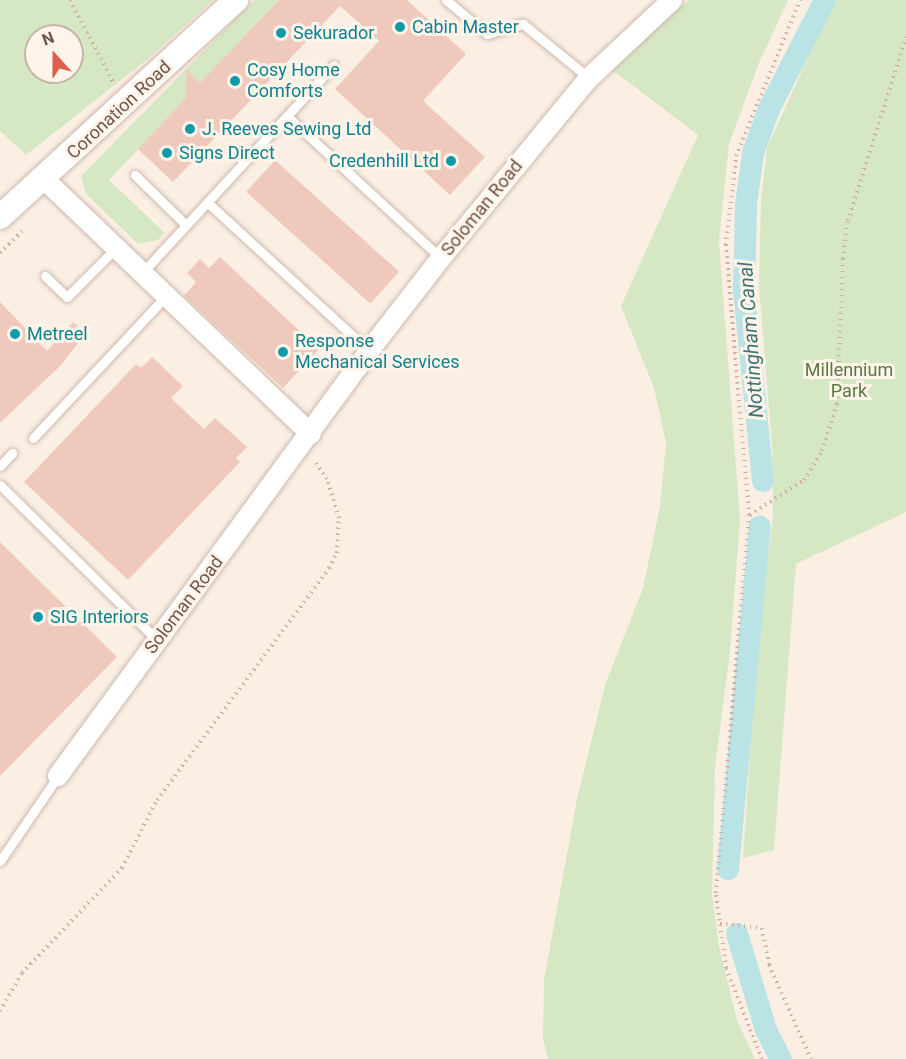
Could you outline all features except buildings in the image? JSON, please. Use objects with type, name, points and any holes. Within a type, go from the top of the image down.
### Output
[{"type":"street","name":"Coronation Road","points":[[0,217],[44,179],[236,0]]},
{"type":"street","name":"Soloman Road","points":[[58,776],[369,351],[441,258],[589,78],[672,0]]},
{"type":"street","points":[[44,179],[165,297],[305,441]]},
{"type":"lane","points":[[446,0],[487,34],[523,24],[589,78]]},
{"type":"lane","points":[[141,274],[334,65]]},
{"type":"lane","points":[[286,116],[441,258]]},
{"type":"lane","points":[[135,175],[186,225]]},
{"type":"lane","points":[[207,202],[369,351]]},
{"type":"lane","points":[[45,276],[67,297],[115,249]]},
{"type":"lane","points":[[33,438],[165,297]]},
{"type":"lane","points":[[0,466],[12,453]]},
{"type":"lane","points":[[0,485],[157,640]]},
{"type":"lane","points":[[0,861],[58,776]]},
{"type":"path","points":[[70,0],[125,104]]},
{"type":"path","points":[[762,1059],[726,968],[720,924],[716,861],[749,515],[726,245],[736,156],[800,0]]},
{"type":"path","points":[[749,515],[804,480],[812,471],[825,442],[837,404],[843,259],[848,221],[906,37]]},
{"type":"path","points":[[0,1011],[22,973],[122,868],[158,800],[329,568],[340,535],[335,500],[322,468],[305,441]]},
{"type":"path","points":[[720,924],[762,928],[769,965],[811,1059]]},
{"type":"green space","points":[[0,0],[213,0],[150,57],[26,155],[0,131]]},
{"type":"green space","points":[[254,0],[279,0],[109,180],[165,233],[158,240],[138,244],[86,194],[81,176]]},
{"type":"green space","points":[[689,0],[788,0],[759,63],[729,144],[719,241],[740,519],[730,651],[715,768],[712,894],[719,946],[737,1020],[755,1059],[548,1059],[543,1039],[544,980],[577,799],[605,685],[643,588],[660,507],[666,443],[654,388],[621,306],[698,135],[610,68]]},
{"type":"green space","name":"Millennium Park","points":[[834,0],[906,0],[906,512],[796,564],[774,850],[743,858],[756,664],[773,515],[772,446],[759,285],[761,200],[767,148]]},
{"type":"waterway","name":"Nottingham Canal","points":[[763,481],[744,289],[746,205],[753,153],[769,109],[825,0]]},
{"type":"waterway","name":"Nottingham Canal","points":[[728,869],[760,526]]},
{"type":"waterway","name":"Nottingham Canal","points":[[737,934],[766,1030],[781,1059]]},
{"type":"place","name":"Cabin Master","points":[[400,27]]},
{"type":"place","name":"Sekurador","points":[[281,33]]},
{"type":"place","name":"Cosy Home Comforts","points":[[235,81]]},
{"type":"place","name":"J. Reeves Sewing Ltd","points":[[190,129]]},
{"type":"place","name":"Signs Direct","points":[[167,153]]},
{"type":"place","name":"Credenhill Ltd","points":[[451,161]]},
{"type":"place","name":"Metreel","points":[[15,334]]},
{"type":"place","name":"Response Mechanical Services","points":[[283,352]]},
{"type":"place","name":"SIG Interiors","points":[[38,617]]}]
